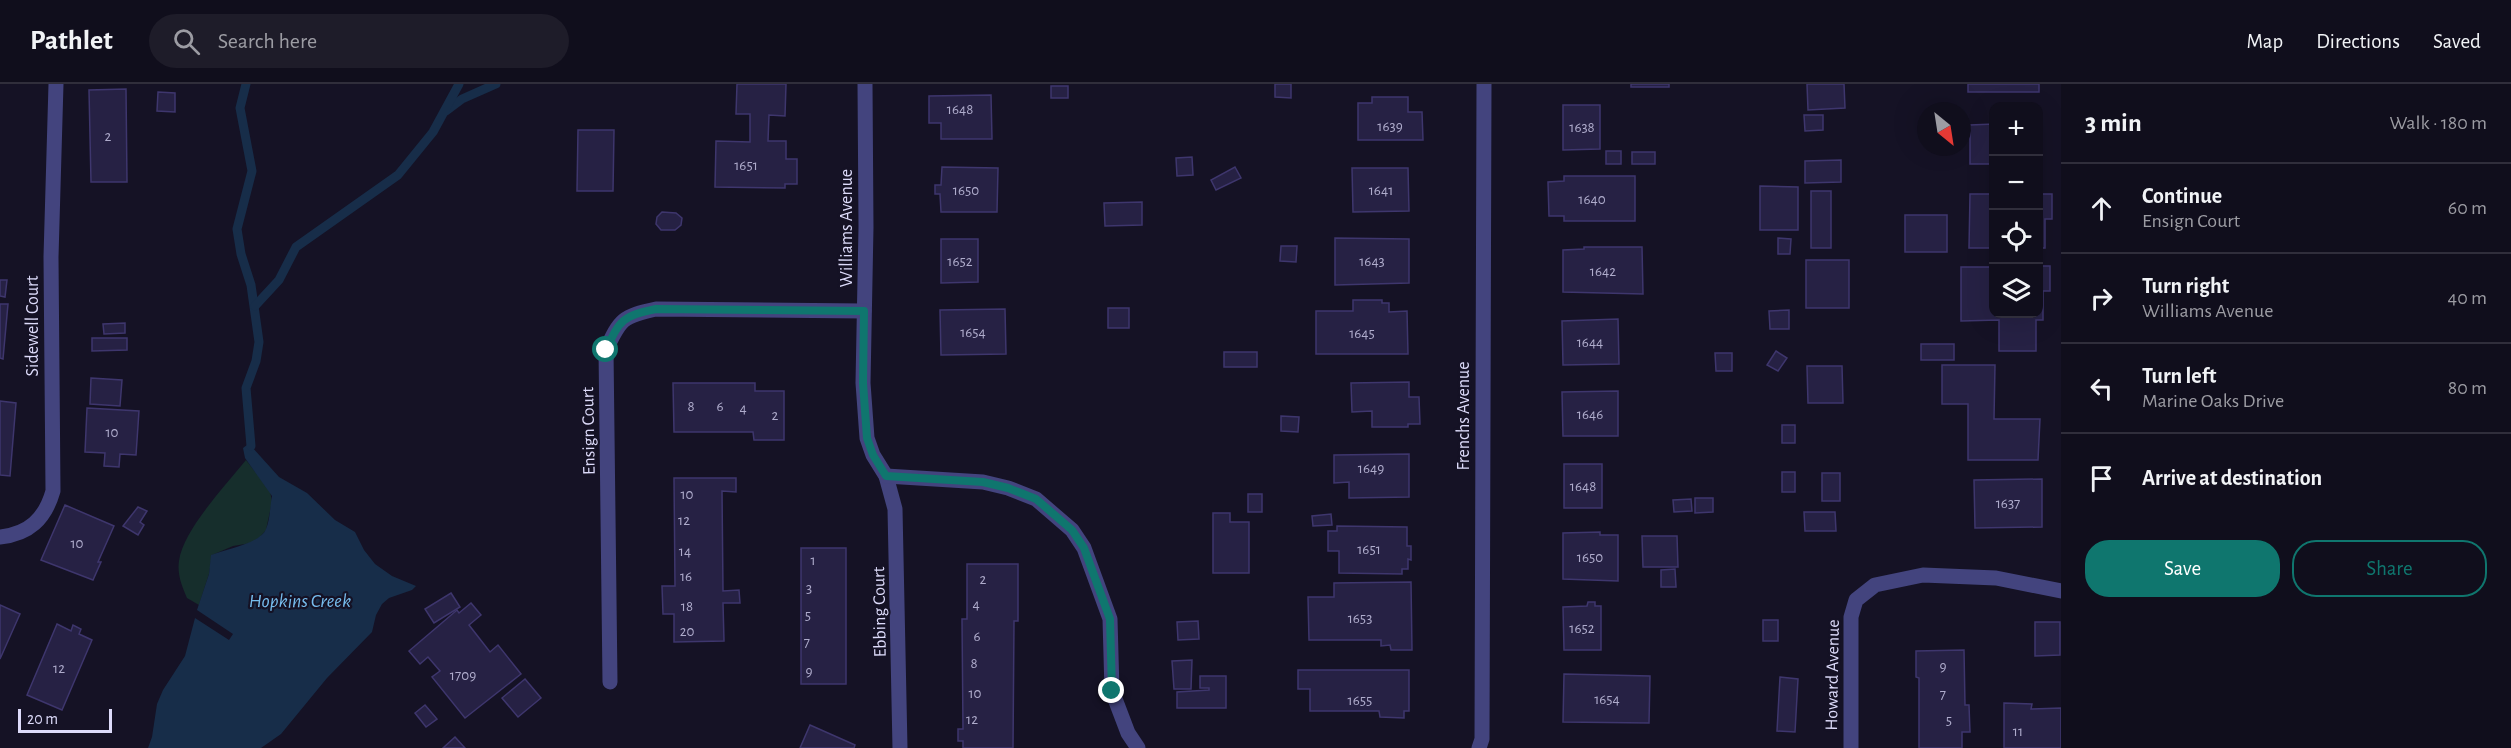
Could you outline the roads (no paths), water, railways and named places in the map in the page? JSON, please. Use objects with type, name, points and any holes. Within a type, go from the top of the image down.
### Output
[{"type":"street","name":"Sidewell Court","points":[[0,537],[14,536],[41,520],[53,491],[51,268],[56,84]]},
{"type":"street","name":"Williams Avenue","points":[[865,84],[863,383],[867,438],[873,455],[886,476]]},
{"type":"street","name":"Frenchs Avenue","points":[[1479,748],[1482,739],[1484,84]]},
{"type":"street","name":"Ensign Court","points":[[610,682],[606,350],[616,328],[631,314],[656,309],[864,311]]},
{"type":"street","name":"Ebbing Court","points":[[886,476],[895,509],[898,538],[900,748]]},
{"type":"street","points":[[886,476],[974,481],[1008,488],[1036,499],[1072,530],[1084,548],[1110,619],[1112,691],[1128,733],[1138,748]]},
{"type":"street","name":"Howard Avenue","points":[[1851,748],[1851,617],[1856,600],[1875,585],[1923,575],[1996,578],[2061,591]]},
{"type":"water","name":"Hopkins Creek","points":[[247,445],[252,447],[279,477],[307,493],[335,520],[355,532],[364,550],[375,564],[392,576],[416,586],[412,590],[389,598],[382,604],[376,615],[372,632],[327,678],[281,734],[261,748],[148,748],[157,704],[163,690],[185,656],[195,618],[229,640],[233,634],[197,610],[209,574],[211,555],[257,538],[266,529],[272,496],[245,458],[243,448]]},
{"type":"waterway","points":[[246,84],[240,108],[252,171],[237,229],[241,254],[251,285],[259,342],[256,361],[246,388],[251,446]]},
{"type":"waterway","points":[[255,306],[279,280],[296,247],[398,175],[433,132],[459,84]]},
{"type":"waterway","points":[[446,111],[462,99],[496,84]]}]
